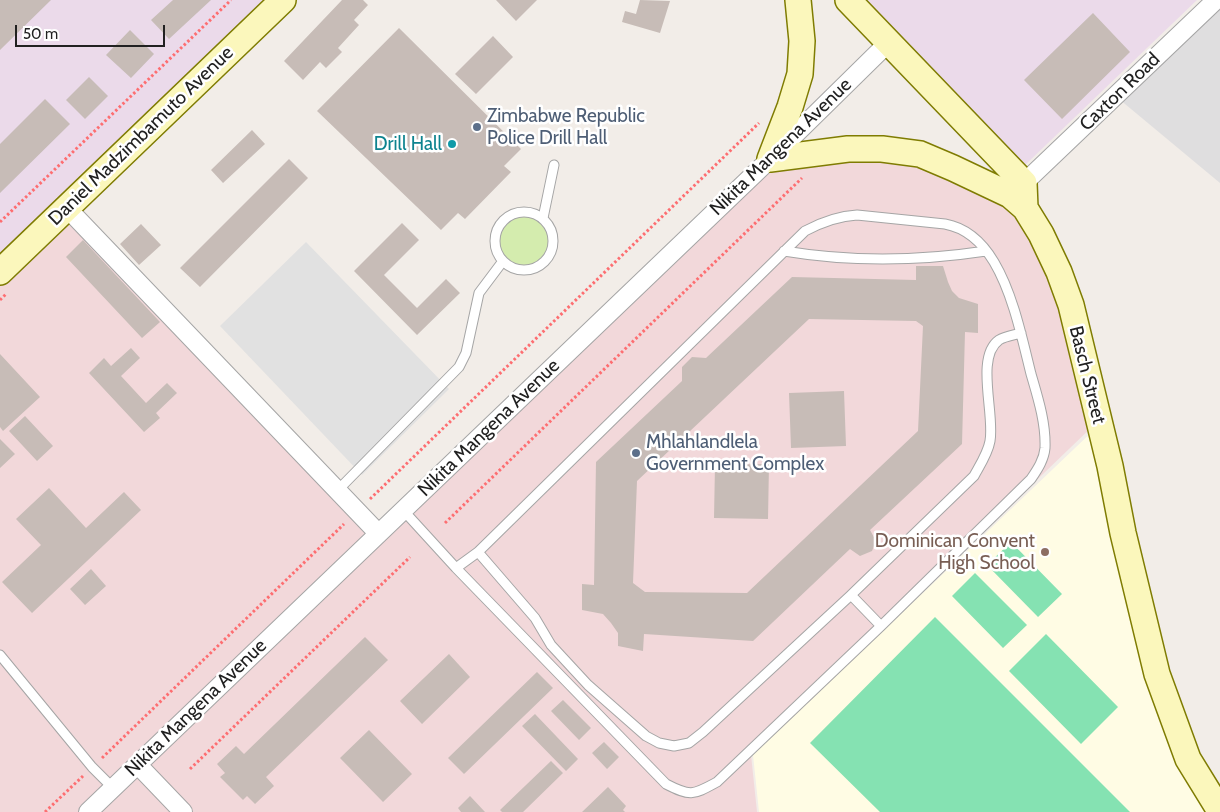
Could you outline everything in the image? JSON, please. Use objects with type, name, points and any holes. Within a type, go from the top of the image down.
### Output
[{"type":"street","name":"Daniel Madzimbamuto Avenue","points":[[0,272],[283,0]]},
{"type":"street","points":[[798,0],[802,41],[800,74],[770,159],[848,149],[882,149],[920,154],[1010,195],[1024,195]]},
{"type":"street","name":"Basch Street","points":[[848,0],[888,42],[1024,195],[1059,272],[1070,305],[1110,466],[1123,533],[1157,674],[1188,759],[1220,811]]},
{"type":"street","name":"Caxton Road","points":[[1024,195],[1216,0]]},
{"type":"street","name":"Nikita Mangena Avenue","points":[[88,812],[770,159],[888,42]]},
{"type":"street","points":[[67,208],[378,533]]},
{"type":"street","points":[[138,765],[183,812]]},
{"type":"lane","points":[[543,218],[554,165]]},
{"type":"lane","points":[[525,211],[543,218],[553,234],[554,243],[552,253],[546,261],[539,267],[520,270],[510,267],[502,261],[495,243],[496,233],[500,224],[507,217],[525,211]]},
{"type":"lane","points":[[403,510],[456,568],[666,784],[681,792],[697,793],[717,782],[881,626],[1031,479],[1041,464],[1045,451],[1045,428],[1021,333],[1004,282],[994,262],[972,235],[958,226],[857,215],[842,216],[819,223],[805,231],[478,552],[456,568]]},
{"type":"lane","points":[[784,251],[854,258],[960,255],[986,251]]},
{"type":"lane","points":[[337,491],[459,367],[466,353],[479,293],[502,261]]},
{"type":"lane","points":[[478,552],[535,618],[552,645],[588,685],[646,736],[659,743],[674,746],[689,743],[851,595],[974,476],[983,460],[990,440],[987,361],[992,348],[1000,340],[1021,333]]},
{"type":"lane","points":[[851,595],[881,626]]},
{"type":"lane","points":[[0,655],[92,767],[113,788]]},
{"type":"path","points":[[0,222],[231,0]]},
{"type":"path","points":[[45,812],[760,123]]},
{"type":"path","points":[[445,523],[802,178]]},
{"type":"path","points":[[190,769],[410,557]]},
{"type":"shaded area","points":[[0,0],[274,0],[0,263]]},
{"type":"shaded area","points":[[859,0],[1197,0],[1023,167]]},
{"type":"shaded area","points":[[1220,0],[1220,183],[1119,99]]},
{"type":"shaded area","points":[[880,152],[1008,198],[1038,235],[1096,423],[751,755],[757,812],[0,812],[0,279],[68,215],[377,537],[773,162]]},
{"type":"shaded area","points":[[306,242],[449,389],[362,475],[220,326]]},
{"type":"shaded area","name":"Dominican Convent High School","points":[[1096,428],[1154,677],[1217,812],[759,812],[753,755]]},
{"type":"green space","points":[[524,214],[538,218],[546,226],[550,240],[546,254],[538,262],[524,266],[510,262],[502,254],[498,240],[502,226],[510,218]]},
{"type":"green space","points":[[1011,542],[1062,594],[1038,617],[987,565]]},
{"type":"green space","points":[[975,573],[1027,625],[1003,648],[952,596]]},
{"type":"green space","points":[[935,617],[1130,812],[880,812],[810,743]]},
{"type":"green space","points":[[1046,634],[1118,707],[1081,744],[1009,671]]},
{"type":"building","points":[[0,0],[51,0],[0,50]]},
{"type":"building","points":[[173,0],[211,0],[169,39],[151,20]]},
{"type":"building","points":[[342,0],[363,0],[368,5],[354,20],[359,25],[338,48],[342,52],[326,68],[320,62],[303,80],[284,61]]},
{"type":"building","points":[[496,0],[537,0],[516,21]]},
{"type":"building","points":[[640,0],[670,1],[660,33],[622,22],[625,11],[636,14]]},
{"type":"building","points":[[1093,13],[1130,52],[1062,119],[1024,80]]},
{"type":"building","name":"Drill Hall","points":[[399,28],[521,149],[504,166],[511,172],[465,219],[458,213],[441,230],[317,111]]},
{"type":"building","points":[[130,30],[154,54],[131,78],[106,55]]},
{"type":"building","points":[[493,36],[513,57],[476,94],[455,74]]},
{"type":"building","points":[[89,77],[108,96],[85,119],[66,100]]},
{"type":"building","points":[[45,99],[70,124],[0,193],[0,144]]},
{"type":"building","points":[[252,130],[265,144],[223,183],[211,170]]},
{"type":"building","points":[[289,159],[308,178],[200,287],[180,268]]},
{"type":"building","points":[[402,223],[419,240],[384,275],[417,308],[446,279],[460,293],[417,335],[354,271]]},
{"type":"building","points":[[141,224],[161,245],[139,265],[120,244]]},
{"type":"building","points":[[83,240],[160,322],[142,338],[66,257]]},
{"type":"building","name":"Mhlahlandlela Government Complex","points":[[916,266],[943,266],[952,291],[959,298],[978,304],[978,333],[965,332],[962,444],[870,530],[876,541],[872,551],[860,556],[850,549],[753,641],[644,634],[643,651],[618,646],[618,633],[603,614],[582,610],[582,584],[594,585],[596,462],[682,381],[682,367],[692,357],[706,358],[792,277],[916,280]],"holes":[[[809,319],[916,321],[923,326],[918,431],[747,593],[645,592],[633,583],[637,481]]]},
{"type":"building","points":[[131,348],[140,358],[121,376],[146,403],[167,383],[177,393],[156,413],[160,418],[144,432],[89,373],[104,358],[111,366]]},
{"type":"building","points":[[0,354],[40,397],[3,431],[0,427]]},
{"type":"building","points":[[844,391],[846,446],[791,448],[789,393]]},
{"type":"building","points":[[25,416],[53,446],[37,461],[9,431]]},
{"type":"building","points":[[0,439],[15,454],[0,468]]},
{"type":"building","points":[[769,464],[768,519],[714,518],[715,465]]},
{"type":"building","points":[[49,488],[86,528],[124,492],[141,510],[32,613],[2,582],[41,545],[16,519]]},
{"type":"building","points":[[91,569],[106,586],[85,605],[70,589]]},
{"type":"building","points":[[365,637],[388,660],[266,777],[274,786],[255,804],[247,796],[243,800],[220,777],[225,773],[217,764],[236,746],[244,754]]},
{"type":"building","points":[[449,654],[470,677],[422,724],[400,701]]},
{"type":"building","points":[[537,672],[553,688],[464,774],[448,758]]},
{"type":"building","points":[[563,700],[591,728],[579,740],[551,711]]},
{"type":"building","points":[[535,714],[578,759],[566,771],[522,726]]},
{"type":"building","points":[[369,730],[412,774],[383,802],[340,758]]},
{"type":"building","points":[[604,742],[619,757],[607,769],[592,753]]},
{"type":"building","points":[[551,761],[563,773],[523,812],[502,812],[500,810]]},
{"type":"building","points":[[608,787],[626,806],[623,810],[625,812],[582,812]]},
{"type":"building","points":[[470,796],[485,812],[461,812],[458,808]]},
{"type":"place","name":"Zimbabwe Republic Police Drill Hall","points":[[477,127]]},
{"type":"place","name":"Drill Hall","points":[[452,144]]},
{"type":"place","name":"Mhlahlandlela Government Complex","points":[[636,453]]},
{"type":"place","name":"Dominican Convent High School","points":[[1045,552]]}]
